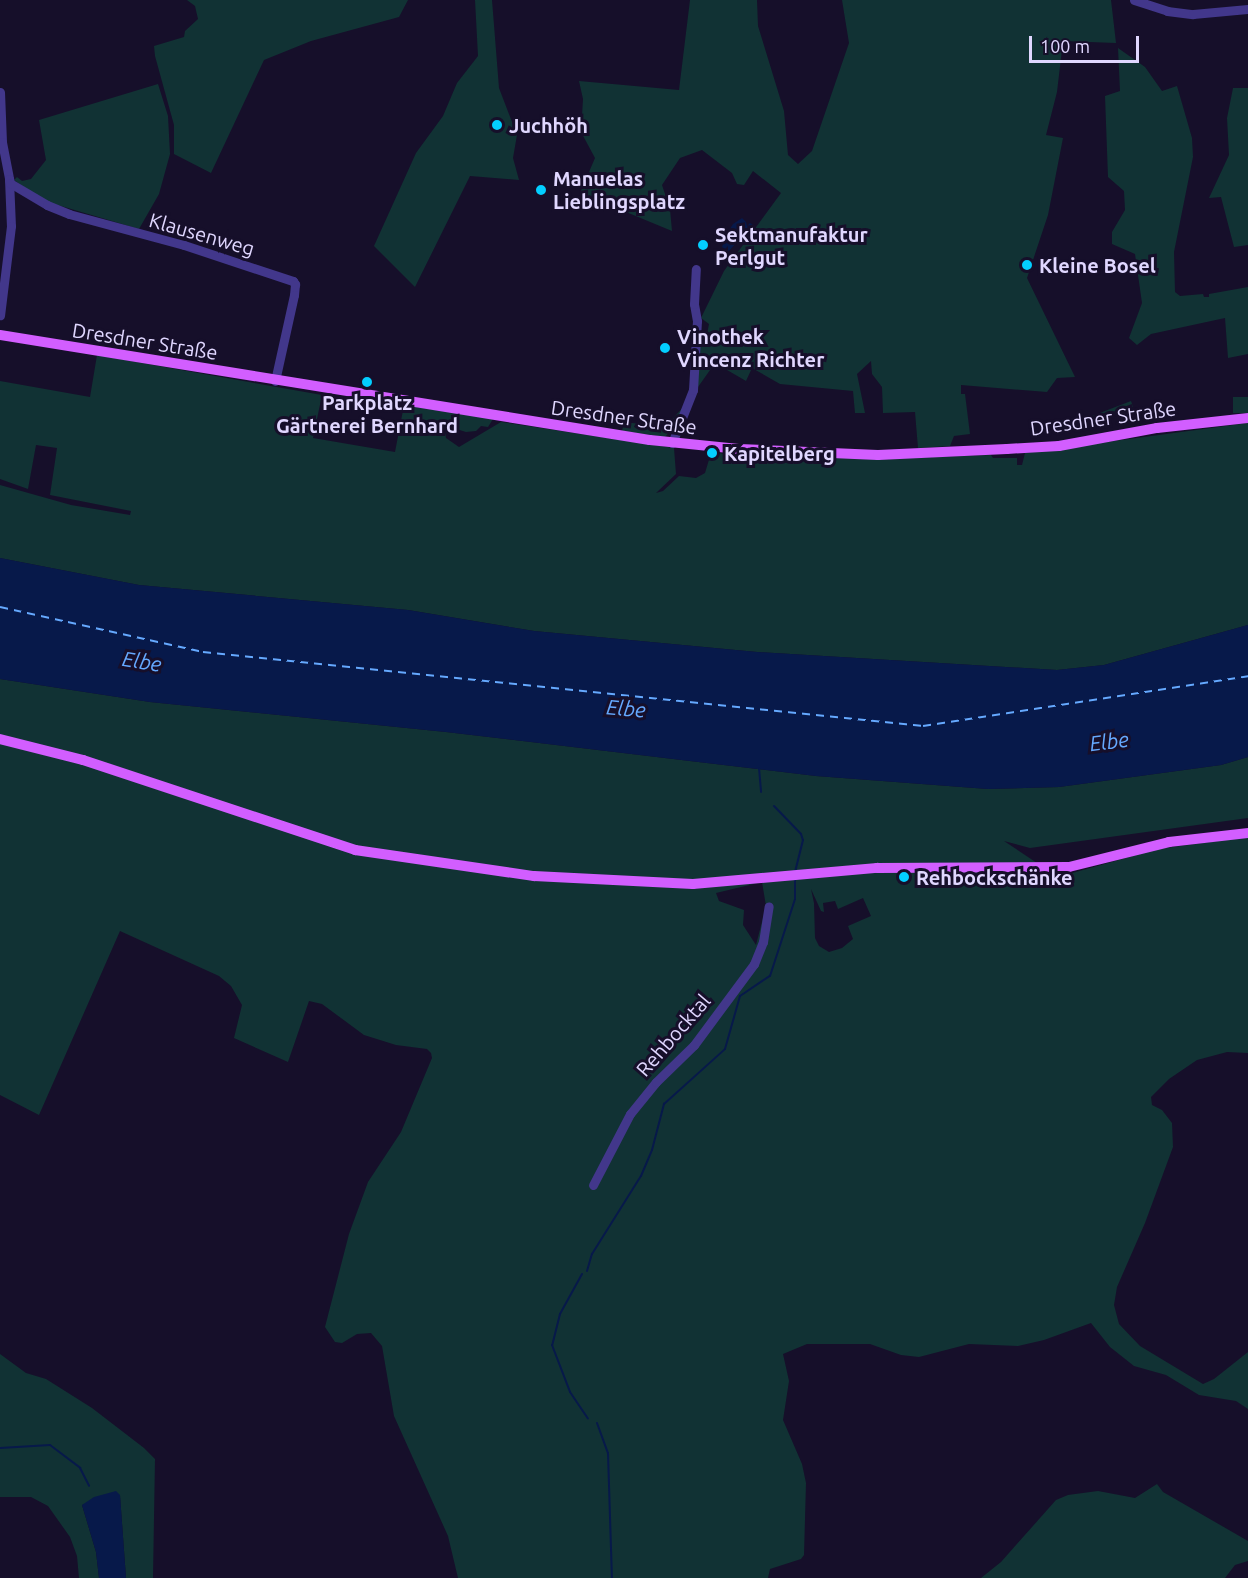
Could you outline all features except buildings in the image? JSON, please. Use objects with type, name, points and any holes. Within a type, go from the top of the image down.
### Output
[{"type":"main road","name":"Dresdner Straße","points":[[0,335],[672,443],[739,449],[878,455],[996,450],[1059,446],[1156,428],[1248,418]]},
{"type":"main road","points":[[0,739],[83,760],[355,850],[397,858],[534,876],[636,883],[704,884],[801,873],[877,868],[1069,867],[1169,842],[1248,833]]},
{"type":"street","points":[[1134,0],[1167,11],[1193,14],[1248,9]]},
{"type":"street","points":[[0,92],[2,142],[9,179],[11,226],[0,315]]},
{"type":"street","name":"Klausenweg","points":[[9,179],[10,183],[47,206],[69,214],[184,245],[292,281],[295,284],[294,295],[275,381]]},
{"type":"street","points":[[672,443],[693,390],[698,321],[694,304],[696,269]]},
{"type":"street","name":"Rehbocktal","points":[[593,1185],[635,1107],[694,1045],[754,963],[764,942],[769,906]]},
{"type":"green space","points":[[187,0],[408,0],[399,17],[311,41],[264,60],[211,173],[174,154],[174,125],[155,56],[154,46],[184,37],[185,31],[198,19],[195,6]]},
{"type":"green space","points":[[475,0],[492,0],[499,88],[517,135],[513,158],[519,180],[470,176],[415,287],[374,246],[416,153],[443,116],[457,83],[478,56]]},
{"type":"green space","points":[[690,0],[757,0],[758,26],[784,111],[788,155],[798,164],[812,151],[849,43],[842,0],[1111,0],[1116,43],[1063,41],[1057,92],[1046,135],[1063,138],[1048,215],[1027,278],[1075,377],[1057,378],[1047,392],[961,385],[961,394],[965,394],[970,434],[954,436],[950,446],[918,448],[915,412],[883,413],[882,387],[872,374],[871,361],[857,374],[865,413],[855,413],[853,391],[780,384],[752,368],[746,381],[715,363],[698,387],[698,339],[706,339],[709,324],[701,318],[724,271],[781,193],[753,171],[744,185],[737,184],[732,173],[702,150],[680,158],[662,185],[670,209],[672,231],[580,193],[595,158],[581,132],[583,99],[579,81],[679,90]]},
{"type":"green space","points":[[1118,48],[1145,67],[1162,91],[1177,86],[1192,138],[1193,157],[1174,252],[1175,292],[1180,296],[1203,294],[1204,297],[1209,297],[1209,294],[1248,287],[1248,354],[1228,358],[1225,318],[1151,334],[1137,345],[1129,338],[1142,303],[1135,254],[1112,244],[1112,232],[1125,210],[1124,191],[1108,177],[1105,96],[1120,91]]},
{"type":"green space","points":[[158,84],[168,116],[170,154],[159,194],[139,229],[44,201],[14,180],[17,177],[22,181],[31,179],[46,160],[39,120]]},
{"type":"green space","points":[[1233,88],[1248,88],[1248,245],[1234,247],[1221,197],[1209,198],[1229,155],[1227,118]]},
{"type":"green space","points":[[97,355],[322,395],[313,438],[395,452],[404,405],[493,419],[488,427],[481,426],[476,431],[466,432],[450,427],[445,432],[446,438],[459,447],[501,422],[674,448],[676,474],[656,493],[663,491],[679,476],[696,478],[705,473],[711,453],[877,459],[991,455],[993,458],[1017,458],[1017,465],[1022,465],[1025,453],[1248,423],[1248,625],[1104,665],[1057,670],[757,652],[534,631],[408,610],[139,585],[0,558],[0,485],[71,505],[130,515],[131,511],[50,495],[57,448],[36,445],[28,489],[0,479],[0,381],[90,397]]},
{"type":"green space","points":[[1233,397],[1248,397],[1248,413],[1233,413]]},
{"type":"green space","points":[[1131,401],[1133,407],[1095,423],[1092,416]]},
{"type":"green space","points":[[687,403],[674,427],[665,437],[622,431],[624,422],[665,427]]},
{"type":"green space","points":[[0,679],[150,702],[446,732],[816,776],[988,789],[1059,787],[1221,765],[1248,757],[1248,818],[1030,848],[1004,841],[1058,877],[1158,849],[1248,837],[1248,1053],[1227,1052],[1197,1060],[1169,1079],[1151,1097],[1152,1105],[1162,1110],[1172,1123],[1173,1147],[1145,1223],[1117,1287],[1114,1305],[1119,1324],[1140,1346],[1203,1384],[1214,1379],[1248,1352],[1248,1409],[1236,1401],[1199,1395],[1166,1375],[1134,1366],[1110,1347],[1091,1323],[1044,1340],[1018,1346],[969,1344],[919,1357],[901,1355],[870,1344],[807,1344],[783,1354],[789,1381],[783,1420],[802,1464],[806,1483],[804,1555],[801,1559],[770,1569],[768,1578],[458,1578],[448,1536],[394,1416],[382,1346],[371,1333],[357,1334],[342,1343],[335,1342],[325,1327],[349,1234],[368,1182],[401,1132],[432,1058],[427,1049],[396,1045],[364,1035],[322,1004],[309,1001],[288,1062],[234,1038],[242,1005],[231,986],[219,976],[120,931],[39,1115],[0,1095]],"holes":[[[762,882],[766,906],[756,945],[743,925],[744,910],[719,901],[716,893]],[[811,889],[821,911],[824,912],[823,903],[835,901],[838,909],[863,898],[871,916],[848,926],[853,939],[842,948],[829,952],[819,946],[815,938],[814,903]]]},
{"type":"green space","points":[[0,1354],[26,1373],[46,1379],[92,1408],[155,1459],[153,1578],[126,1578],[120,1496],[82,1505],[96,1552],[99,1578],[79,1578],[77,1556],[70,1537],[48,1506],[31,1497],[0,1497]]},
{"type":"green space","points":[[1157,1484],[1163,1492],[1248,1541],[1248,1561],[1235,1565],[1225,1578],[981,1578],[1001,1562],[1056,1500],[1068,1495],[1098,1491],[1135,1498]]},
{"type":"water","points":[[742,218],[747,226],[750,223],[753,225],[728,252],[728,246],[725,249],[722,247],[726,235],[733,224]]},
{"type":"water","name":"Elbe","points":[[0,558],[139,585],[408,610],[534,631],[757,652],[1057,670],[1104,665],[1248,625],[1248,757],[1221,765],[1059,787],[988,789],[816,776],[446,732],[150,702],[0,679]]},
{"type":"water","points":[[116,1491],[120,1495],[126,1578],[99,1578],[96,1552],[82,1505],[94,1497]]},
{"type":"waterway","points":[[759,768],[761,792]]},
{"type":"waterway","points":[[774,806],[801,834],[803,840],[795,871]]},
{"type":"waterway","points":[[587,1271],[592,1254],[641,1176],[652,1150],[664,1104],[725,1049],[740,996],[770,976],[795,899],[795,880]]},
{"type":"waterway","points":[[582,1274],[560,1314],[552,1345],[570,1392],[588,1419]]},
{"type":"waterway","points":[[597,1423],[608,1453],[612,1578]]},
{"type":"waterway","points":[[0,1448],[50,1445],[80,1468],[89,1486]]},
{"type":"ferry route","points":[[0,607],[203,652],[923,726],[1248,676]]},
{"type":"place","name":"Juchhöh","points":[[497,125]]},
{"type":"place","name":"Manuelas Lieblingsplatz","points":[[541,190]]},
{"type":"place","name":"Sektmanufaktur Perlgut","points":[[703,245]]},
{"type":"place","name":"Kleine Bosel","points":[[1027,265]]},
{"type":"place","name":"Vinothek Vincenz Richter","points":[[665,348]]},
{"type":"place","name":"Parkplatz Gärtnerei Bernhard","points":[[367,382]]},
{"type":"place","name":"Kapitelberg","points":[[712,453]]},
{"type":"place","name":"Rehbockschänke","points":[[904,877]]}]
